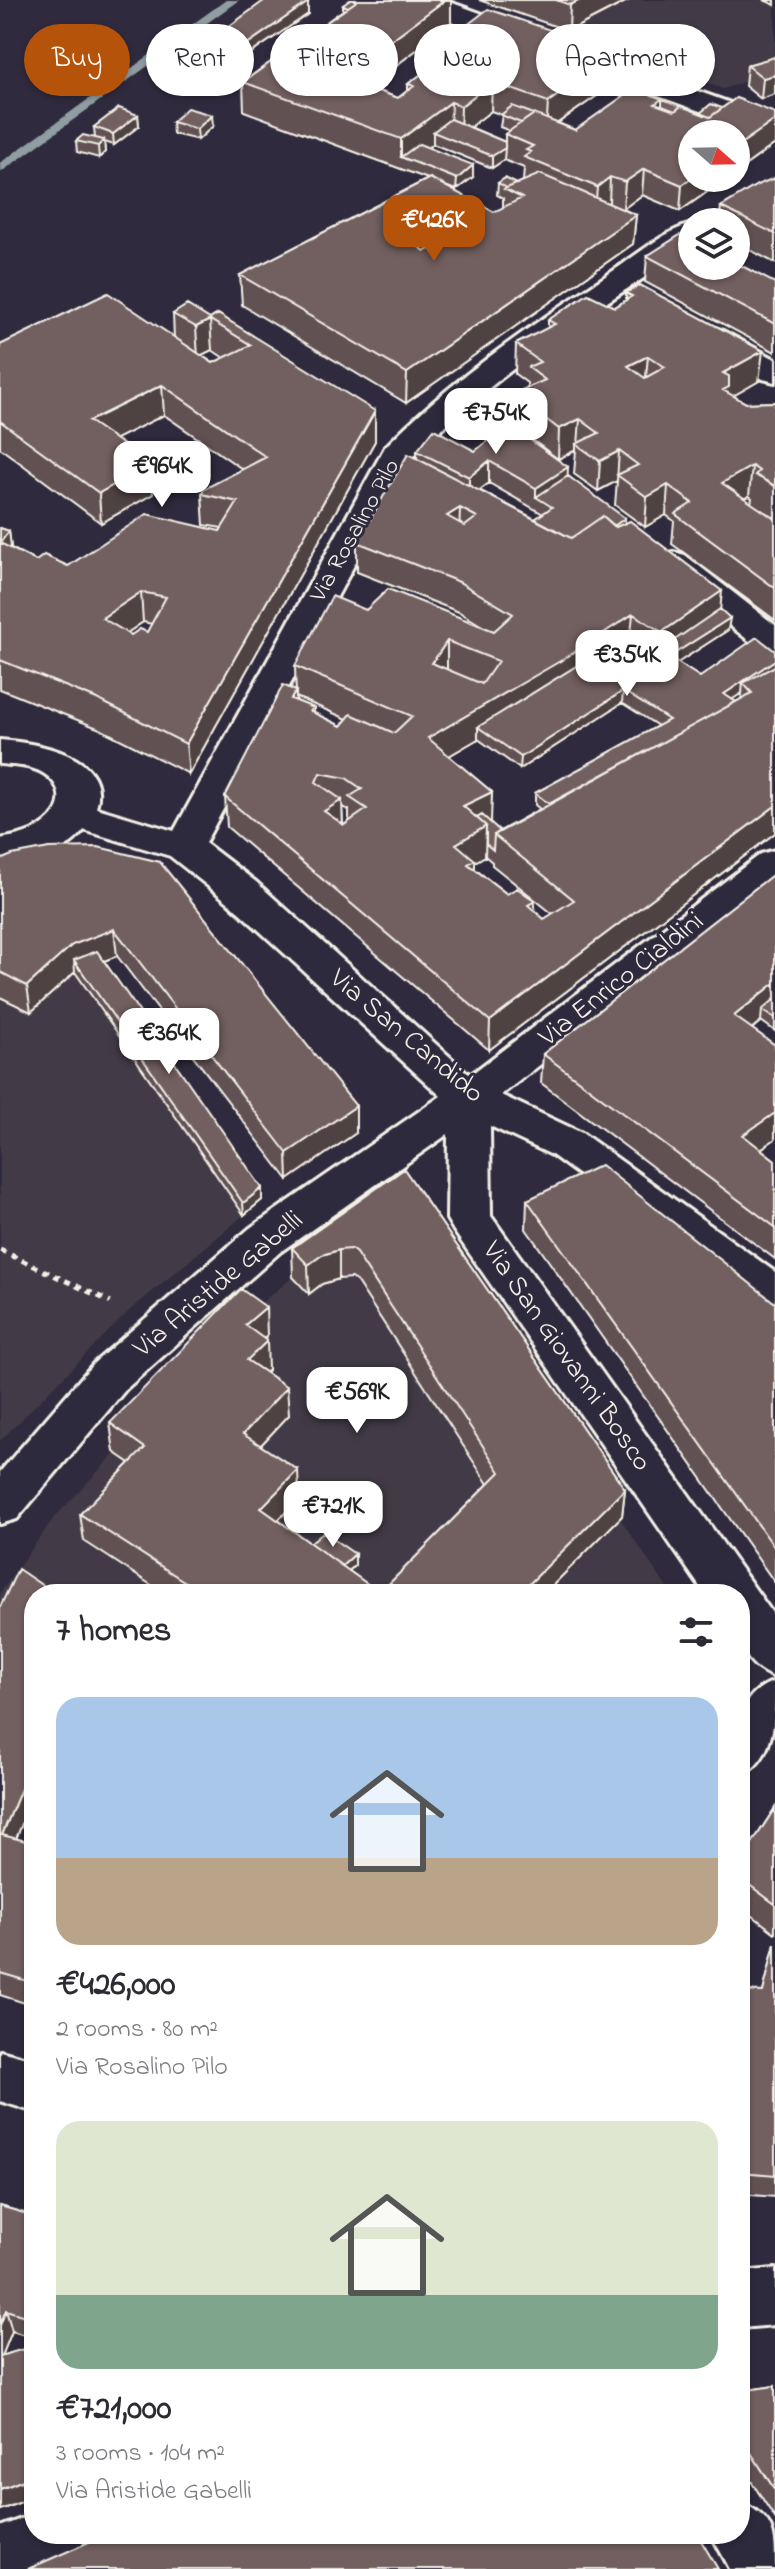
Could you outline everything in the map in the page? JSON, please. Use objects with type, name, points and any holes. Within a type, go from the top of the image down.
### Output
[{"type":"street","points":[[417,0],[775,129]]},
{"type":"street","name":"Via Rosalino Pilo","points":[[184,847],[397,454],[431,417],[459,394],[626,291],[678,247]]},
{"type":"street","points":[[680,320],[775,372]]},
{"type":"street","points":[[649,544],[775,643]]},
{"type":"street","points":[[0,752],[23,751],[46,757],[65,767],[77,781],[81,797],[77,815],[64,831],[44,843],[0,852]]},
{"type":"street","name":"Via San Candido","points":[[77,815],[184,847],[242,892],[469,1098],[567,1144],[775,1295]]},
{"type":"street","name":"Via Enrico Cialdini","points":[[469,1098],[775,863]]},
{"type":"street","name":"Via Aristide Gabelli","points":[[0,1505],[110,1376],[265,1240],[469,1098]]},
{"type":"street","name":"Via San Giovanni Bosco","points":[[469,1098],[469,1219],[725,1584]]},
{"type":"street","points":[[750,1620],[775,1656]]},
{"type":"street","points":[[750,1739],[775,1702]]},
{"type":"street","points":[[0,2076],[24,2083]]},
{"type":"street","points":[[750,2299],[775,2297]]},
{"type":"street","points":[[0,2557],[32,2544]]},
{"type":"street","points":[[748,2544],[765,2569]]},
{"type":"path","points":[[0,1250],[164,1328]]},
{"type":"shaded area","points":[[629,0],[775,0],[775,71],[723,89],[715,86],[715,24],[583,24]]},
{"type":"shaded area","points":[[75,972],[244,1215],[129,1311],[0,1441],[0,997]]},
{"type":"shaded area","points":[[404,1198],[664,1584],[24,1584],[24,1649],[0,1781],[0,1593],[53,1519],[243,1318],[293,1277]]},
{"type":"building","points":[[265,0],[308,2],[276,24],[270,24],[270,28],[254,39],[254,24],[232,24]]},
{"type":"building","points":[[350,0],[358,0],[348,7],[343,5]]},
{"type":"building","points":[[358,0],[445,0],[398,35],[398,24],[324,24]]},
{"type":"building","points":[[556,0],[580,0],[570,5]]},
{"type":"building","points":[[488,9],[536,25],[536,96],[557,96],[548,102],[520,92],[520,24],[468,24]]},
{"type":"building","points":[[775,57],[775,75],[763,78],[747,65]]},
{"type":"building","points":[[270,63],[270,92],[254,86],[254,74]]},
{"type":"building","points":[[414,86],[414,96],[474,96],[461,106],[451,102],[401,139],[282,96],[398,98]]},
{"type":"building","points":[[624,96],[655,96],[662,99],[655,104],[675,111],[681,106],[710,117],[736,98],[775,113],[775,120],[750,137],[750,120],[678,120],[678,183],[644,169],[625,182],[610,177],[597,187],[524,157],[531,152],[526,150],[533,146],[505,134],[534,114],[575,130]]},
{"type":"building","points":[[655,96],[700,113],[711,104],[722,108],[710,117],[681,106],[675,111],[662,106],[662,99]]},
{"type":"building","points":[[512,106],[534,114],[521,123],[501,115]]},
{"type":"building","points":[[119,108],[138,115],[113,134],[94,127]]},
{"type":"building","points":[[187,108],[212,115],[197,129],[172,122]]},
{"type":"building","points":[[450,119],[505,142],[505,148],[492,156],[433,132]]},
{"type":"building","points":[[83,135],[104,140],[98,146],[76,141]]},
{"type":"building","points":[[419,144],[473,165],[457,179],[401,157]]},
{"type":"building","points":[[540,174],[636,215],[407,373],[240,275],[430,178],[494,212],[522,198],[504,189]],"holes":[[[405,212],[449,240],[425,251],[382,222]]]},
{"type":"building","points":[[505,178],[517,184],[507,188],[498,183]]},
{"type":"building","points":[[775,178],[775,234],[750,222],[750,208],[721,207]]},
{"type":"building","points":[[678,236],[678,272],[647,256]]},
{"type":"building","points":[[750,270],[775,283],[775,324],[692,280],[750,280]]},
{"type":"building","points":[[640,285],[763,351],[723,373],[729,376],[729,387],[723,390],[746,403],[775,402],[775,486],[755,475],[759,471],[752,466],[722,483],[775,519],[775,588],[675,514],[692,503],[668,485],[647,497],[617,475],[638,465],[619,451],[600,461],[576,444],[599,433],[580,419],[559,429],[513,394],[545,380],[528,367],[540,362],[516,344],[555,324],[548,320],[588,294],[615,307],[632,296],[626,293]],"holes":[[[648,356],[665,367],[645,378],[628,366]]]},
{"type":"building","points":[[108,293],[213,363],[251,345],[210,320],[196,327],[173,314],[187,305],[210,319],[218,314],[375,411],[186,744],[97,699],[0,660],[0,543],[36,561],[44,555],[68,566],[147,514],[220,531],[238,502],[202,494],[204,489],[266,457],[162,385],[89,421],[151,464],[99,493],[0,421],[0,345]],"holes":[[[141,592],[166,597],[147,632],[140,629],[131,635],[102,618]]]},
{"type":"building","points":[[508,424],[568,467],[536,488],[489,461],[469,477],[417,451],[434,429],[475,451]]},
{"type":"building","points":[[408,454],[571,538],[603,516],[616,527],[630,521],[722,591],[662,632],[633,614],[562,660],[428,738],[492,792],[463,806],[486,826],[456,844],[475,860],[468,864],[507,894],[517,888],[535,901],[528,905],[544,919],[574,900],[494,835],[752,693],[743,683],[775,666],[775,806],[490,1021],[225,797],[283,685],[296,691],[291,699],[314,708],[310,711],[341,726],[351,714],[394,733],[412,716],[295,666],[332,596],[366,610],[388,589],[494,631],[513,614],[459,582],[357,542]],"holes":[[[460,508],[477,517],[465,526],[447,516]],[[447,641],[498,661],[482,684],[432,663]],[[320,773],[346,778],[362,789],[349,797],[367,809],[344,825],[324,811],[342,800],[316,782]]]},
{"type":"building","points":[[568,476],[625,518],[614,526],[603,516],[571,538],[535,519],[552,507],[536,497]]},
{"type":"building","points":[[0,528],[9,531],[0,543]]},
{"type":"building","points":[[720,609],[730,618],[669,657],[700,677],[757,637],[775,651],[775,660],[724,694],[736,702],[549,804],[535,793],[669,720],[623,691],[521,757],[478,727],[631,632],[660,650]]},
{"type":"building","points":[[482,815],[500,831],[494,835],[493,850],[486,844],[486,826],[477,818]]},
{"type":"building","points":[[98,847],[160,862],[356,1106],[287,1153],[114,929],[72,945],[27,986],[0,972],[0,860],[49,848]]},
{"type":"building","points":[[775,873],[775,983],[734,1016],[775,1045],[775,1113],[743,1135],[775,1160],[775,1227],[543,1054]]},
{"type":"building","points":[[97,951],[262,1188],[243,1203],[74,960]]},
{"type":"building","points":[[775,999],[775,1018],[762,1010]]},
{"type":"building","points":[[601,1165],[775,1303],[775,1548],[527,1200]]},
{"type":"building","points":[[404,1169],[625,1489],[529,1584],[389,1584],[500,1472],[356,1253],[351,1249],[339,1250],[322,1255],[308,1265],[292,1248]]},
{"type":"building","points":[[241,1289],[266,1307],[245,1325],[267,1341],[247,1360],[287,1387],[243,1434],[298,1470],[261,1508],[367,1584],[188,1584],[80,1514],[145,1448],[110,1423]]},
{"type":"building","points":[[323,1532],[355,1554],[342,1566],[310,1543]]},
{"type":"building","points":[[18,1569],[40,1584],[24,1584],[24,1782],[2,1835],[24,1840],[24,1980],[0,1973],[0,1607]]},
{"type":"building","points":[[775,1808],[775,1904],[750,1885],[750,1847]]},
{"type":"building","points":[[775,1944],[775,2175],[750,2173],[750,1991],[763,1992]]},
{"type":"building","points":[[0,2206],[24,2213],[24,2316],[6,2310],[0,2325]]},
{"type":"building","points":[[24,2349],[24,2480],[0,2489],[0,2356]]},
{"type":"building","points":[[775,2386],[775,2490],[750,2451],[750,2390]]},
{"type":"building","points":[[84,2544],[703,2544],[718,2569],[28,2569]]},
{"type":"waterway","points":[[0,169],[233,0]]}]
